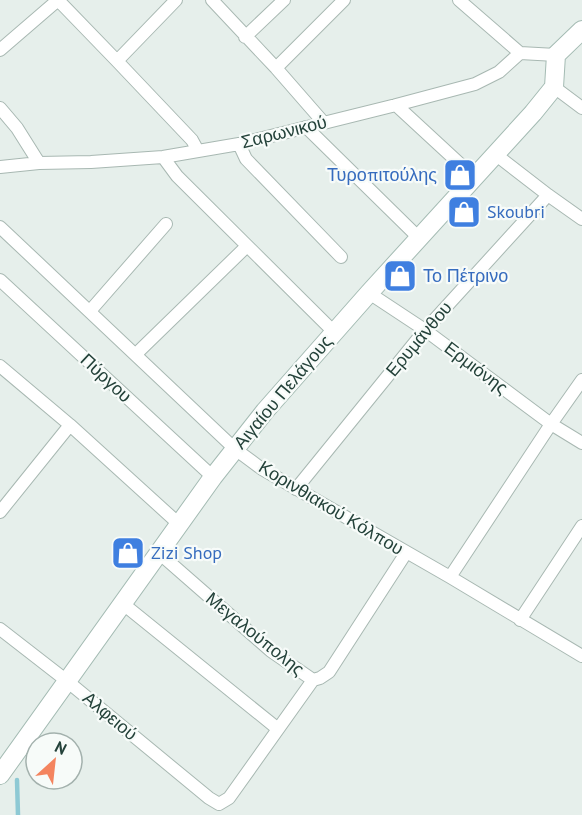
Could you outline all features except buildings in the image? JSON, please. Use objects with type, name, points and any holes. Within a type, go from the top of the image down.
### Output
[{"type":"main road","points":[[554,87],[556,55],[582,30]]},
{"type":"main road","name":"Αιγαίου Πελάγους","points":[[0,775],[213,477],[265,411],[554,87]]},
{"type":"street","points":[[0,50],[58,0],[192,140],[198,151]]},
{"type":"street","points":[[117,61],[176,0]]},
{"type":"street","points":[[212,0],[324,123]]},
{"type":"street","points":[[245,37],[284,0]]},
{"type":"street","points":[[276,68],[344,0]]},
{"type":"street","points":[[459,0],[520,53],[556,55]]},
{"type":"street","name":"Σαρωνικού","points":[[0,167],[39,163],[163,158],[239,144],[475,84],[499,72],[520,53]]},
{"type":"street","points":[[554,87],[582,108]]},
{"type":"street","points":[[396,105],[474,177]]},
{"type":"street","points":[[0,108],[17,128],[39,163]]},
{"type":"street","points":[[306,127],[419,238]]},
{"type":"street","points":[[239,144],[246,159],[341,256]]},
{"type":"street","points":[[495,154],[582,219]]},
{"type":"street","points":[[163,158],[177,176],[334,332]]},
{"type":"street","name":"Ερυμάνθου","points":[[296,489],[425,330],[548,195]]},
{"type":"street","points":[[90,311],[166,224]]},
{"type":"street","name":"Κορινθιακού Κόλπου","points":[[0,226],[235,449],[262,469],[582,656]]},
{"type":"street","points":[[136,354],[247,246]]},
{"type":"street","name":"Πύργου","points":[[0,280],[213,477]]},
{"type":"street","name":"Ερμιόνης","points":[[369,293],[425,330],[551,424],[582,443]]},
{"type":"street","points":[[0,366],[70,425],[179,524]]},
{"type":"street","points":[[450,577],[582,380]]},
{"type":"street","points":[[0,512],[70,425]]},
{"type":"street","points":[[520,620],[582,526]]},
{"type":"street","name":"Μεγαλούπολης","points":[[159,553],[271,651],[313,680],[329,672],[406,553]]},
{"type":"street","points":[[122,603],[278,729],[313,680]]},
{"type":"street","name":"Αλφειού","points":[[0,629],[68,681],[219,804],[229,798],[278,729]]},
{"type":"waterway","points":[[17,780],[18,815]]},
{"type":"place","name":"Τυροπιτούλης","points":[[460,175]]},
{"type":"place","name":"Skoubri","points":[[464,212]]},
{"type":"place","name":"Το Πέτρινο","points":[[400,276]]},
{"type":"place","name":"Zizi Shop","points":[[128,553]]}]
